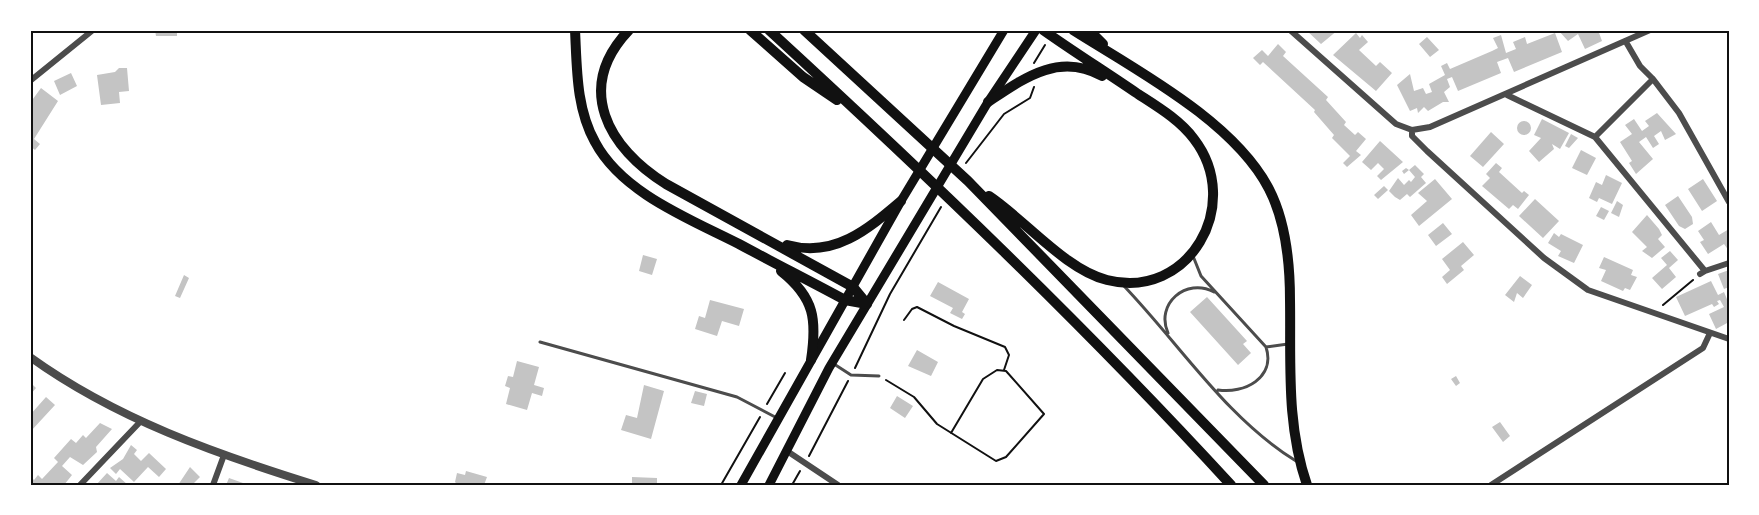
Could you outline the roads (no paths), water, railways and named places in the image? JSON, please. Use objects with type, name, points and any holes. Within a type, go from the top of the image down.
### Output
[{"type":"highway","points":[[575,30],[583,112],[595,142],[609,163],[637,187],[677,212],[845,300],[867,304]]},
{"type":"highway","points":[[629,30],[614,48],[604,72],[603,108],[617,143],[633,161],[649,173],[853,287],[867,304]]},
{"type":"highway","points":[[750,30],[803,76],[870,123]]},
{"type":"highway","points":[[770,30],[1012,261],[1181,430],[1231,485]]},
{"type":"highway","points":[[804,30],[968,181],[1264,485]]},
{"type":"highway","points":[[968,181],[1015,213],[1072,264],[1095,277],[1121,283],[1155,278],[1177,267],[1192,254],[1211,219],[1213,179],[1195,140],[1176,120],[1043,30]]},
{"type":"highway","points":[[1073,30],[1208,120],[1249,158],[1261,174],[1278,211],[1285,242],[1290,281],[1291,411],[1300,464],[1307,485]]},
{"type":"highway","points":[[1089,30],[1133,68]]},
{"type":"highway","points":[[988,102],[1034,73],[1051,66],[1067,65],[1094,71],[1157,107]]},
{"type":"highway","points":[[772,241],[806,250],[833,247],[862,233],[901,201]]},
{"type":"highway","points":[[765,258],[798,286],[810,305],[815,325],[811,360]]},
{"type":"main road","points":[[741,485],[901,201],[1004,30]]},
{"type":"main road","points":[[769,484],[832,363],[988,102],[1036,30]]},
{"type":"street","points":[[30,81],[93,30]]},
{"type":"street","points":[[1290,30],[1396,124],[1412,130],[1430,127],[1507,95],[1650,30]]},
{"type":"street","points":[[1626,42],[1640,66],[1673,104],[1729,202]]},
{"type":"street","points":[[1595,137],[1653,79]]},
{"type":"street","points":[[1507,95],[1595,137],[1702,273],[1729,263]]},
{"type":"street","points":[[1412,130],[1412,136],[1426,152],[1566,275],[1588,290],[1729,339]]},
{"type":"street","points":[[1491,485],[1703,348],[1710,333]]},
{"type":"street","points":[[30,357],[69,384],[140,422],[224,455],[316,485]]},
{"type":"street","points":[[80,485],[140,422]]},
{"type":"street","points":[[787,451],[838,485]]},
{"type":"street","points":[[213,485],[224,455]]},
{"type":"lane","points":[[1192,254],[1201,276],[1266,347],[1268,359],[1258,381],[1241,390],[1217,390]]},
{"type":"lane","points":[[1121,283],[1217,390],[1261,435],[1300,464]]},
{"type":"lane","points":[[1170,337],[1163,322],[1164,312],[1176,294],[1197,287],[1217,294]]},
{"type":"lane","points":[[542,349],[542,343],[737,397],[778,419]]},
{"type":"lane","points":[[1266,347],[1289,344]]},
{"type":"lane","points":[[832,363],[851,375],[879,376]]}]
